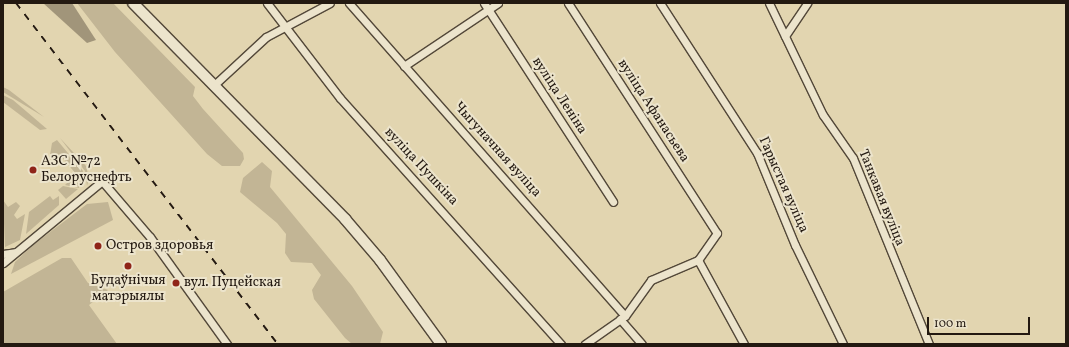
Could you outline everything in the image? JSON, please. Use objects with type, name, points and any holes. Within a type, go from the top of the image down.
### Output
[{"type":"street","points":[[133,3],[345,219],[380,260],[441,344]]},
{"type":"street","name":"вуліца Пушкіна","points":[[267,3],[345,104],[561,344]]},
{"type":"street","points":[[213,86],[248,51],[284,25],[330,3]]},
{"type":"street","name":"Чыгуначная вуліца","points":[[349,3],[622,318],[642,344]]},
{"type":"street","name":"вуліца Леніна","points":[[484,3],[613,202]]},
{"type":"street","points":[[404,66],[498,3]]},
{"type":"street","name":"вуліца Афанасьева","points":[[568,3],[717,233],[698,260]]},
{"type":"street","name":"Гарыстая вуліца","points":[[660,3],[757,153],[795,245],[843,344]]},
{"type":"street","name":"Танкавая вуліца","points":[[769,3],[823,115],[853,158],[929,344]]},
{"type":"street","points":[[785,36],[807,3]]},
{"type":"street","points":[[3,264],[102,181],[150,237],[227,344]]},
{"type":"street","points":[[3,254],[17,251]]},
{"type":"street","points":[[586,344],[622,318],[651,280],[680,270],[698,260],[744,344]]},
{"type":"shaded area","points":[[43,3],[72,3],[96,40],[87,43]]},
{"type":"shaded area","points":[[77,3],[113,3],[195,87],[193,96],[243,153],[244,159],[240,166],[222,166],[207,154],[115,52]]},
{"type":"shaded area","points":[[3,87],[9,90],[44,117],[3,92]]},
{"type":"shaded area","points":[[3,95],[13,100],[47,129],[40,130],[3,102]]},
{"type":"shaded area","points":[[60,138],[86,166],[89,178],[87,186],[85,171]]},
{"type":"shaded area","points":[[57,140],[83,171],[79,188],[65,185],[76,174],[60,155],[54,158],[50,155],[52,143]]},
{"type":"shaded area","points":[[262,162],[272,171],[270,187],[352,286],[383,332],[380,344],[352,344],[345,338],[314,299],[312,290],[321,275],[312,263],[291,262],[285,253],[286,234],[277,223],[240,192],[243,178]]},
{"type":"shaded area","points":[[63,186],[78,189],[66,199],[58,190]]},
{"type":"shaded area","points":[[50,196],[53,200],[59,196],[59,205],[26,234],[29,212]]},
{"type":"shaded area","points":[[3,200],[8,207],[16,202],[20,206],[14,215],[17,219],[25,214],[20,240],[5,247]]},
{"type":"shaded area","points":[[108,202],[113,220],[11,274],[15,262],[33,245],[87,204]]},
{"type":"shaded area","points":[[62,258],[71,258],[88,283],[108,290],[89,305],[117,344],[3,344],[3,292]]},
{"type":"railway","points":[[16,3],[278,344]]},
{"type":"place","name":"АЗС №72 Белоруснефть","points":[[33,170]]},
{"type":"place","name":"Остров здоровья","points":[[98,246]]},
{"type":"place","name":"Будаўнічыя матэрыялы","points":[[128,266]]},
{"type":"place","name":"вул. Пуцейская","points":[[176,283]]}]
